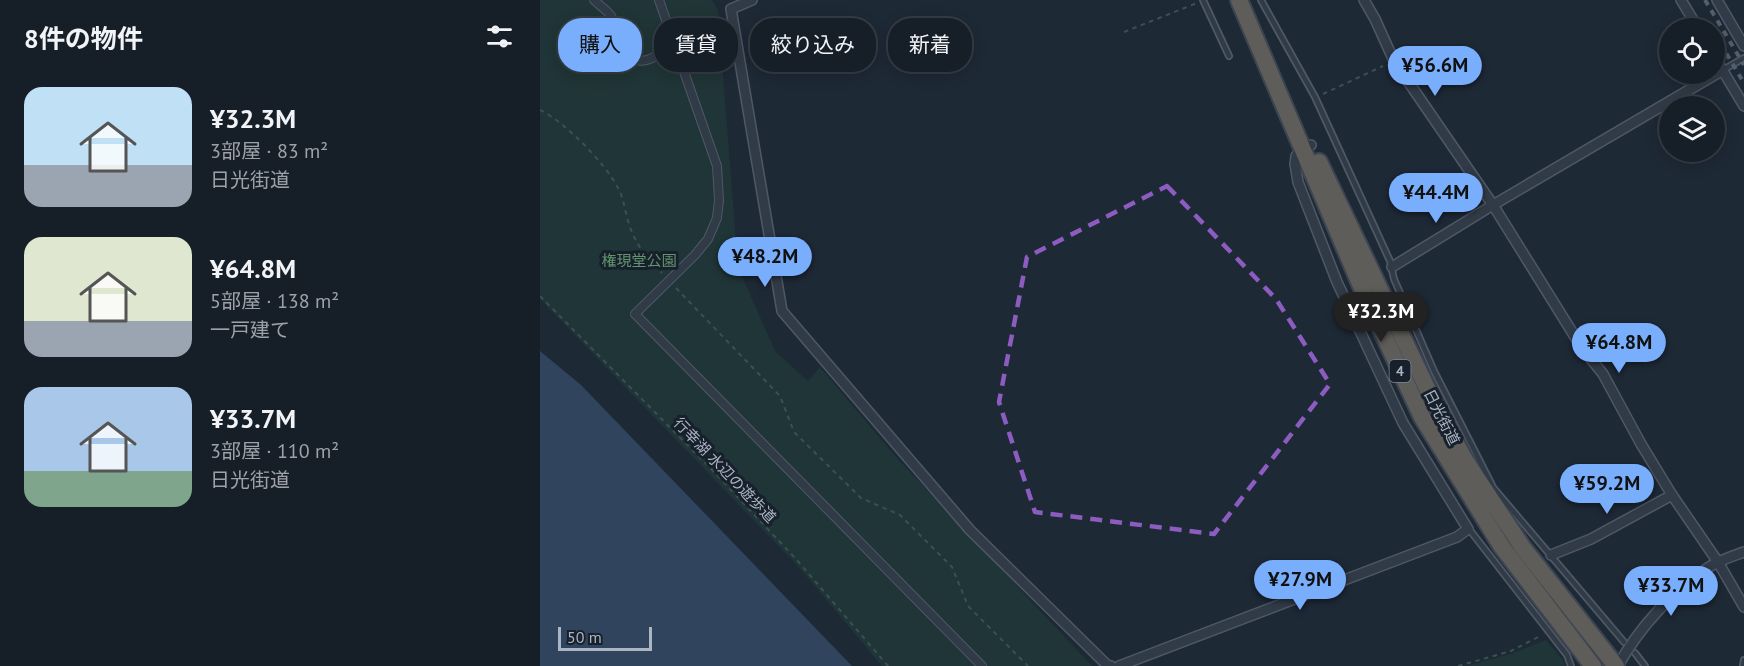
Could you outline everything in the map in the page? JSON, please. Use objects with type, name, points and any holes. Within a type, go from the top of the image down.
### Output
[{"type":"highway","name":"日光街道","points":[[1239,0],[1306,147],[1461,453],[1488,487],[1523,548],[1617,666]]},
{"type":"highway","name":"日光街道","points":[[1306,147],[1364,293],[1422,417],[1502,546],[1593,666]]},
{"type":"street","points":[[594,0],[610,15],[622,47],[629,55],[646,61],[654,58]]},
{"type":"street","points":[[659,0],[666,18]]},
{"type":"street","points":[[752,0],[731,9],[782,311],[970,530],[1110,666]]},
{"type":"street","points":[[1364,0],[1394,61],[1493,205],[1582,348],[1603,374],[1641,444],[1744,606]]},
{"type":"street","points":[[1681,0],[1692,18]]},
{"type":"street","points":[[1717,0],[1744,46]]},
{"type":"street","points":[[685,72],[717,166],[719,200],[717,218],[708,238],[695,255],[635,314],[982,666]]},
{"type":"street","points":[[1725,73],[1744,106]]},
{"type":"street","points":[[1392,267],[1699,84]]},
{"type":"street","points":[[1119,666],[1457,537],[1468,529],[1403,423],[1337,282],[1298,183],[1296,156],[1306,147]]},
{"type":"street","points":[[1551,555],[1591,539],[1672,495]]},
{"type":"street","points":[[1617,666],[1663,605],[1687,583],[1718,562],[1744,552]]},
{"type":"lane","points":[[1203,0],[1230,56]]},
{"type":"lane","points":[[1260,0],[1315,97],[1392,267],[1394,279],[1434,371],[1488,487],[1551,555],[1624,642]]},
{"type":"lane","points":[[1725,69],[1744,58]]},
{"type":"lane","points":[[1468,529],[1567,655],[1571,666]]},
{"type":"lane","points":[[1635,653],[1645,666]]},
{"type":"lane","points":[[1743,666],[1744,660]]},
{"type":"path","points":[[1124,32],[1203,0]]},
{"type":"path","points":[[1315,97],[1394,61]]},
{"type":"path","points":[[540,110],[550,114],[575,136],[612,177],[624,202],[633,236],[644,255],[780,396],[794,432],[861,498],[900,515],[952,567],[968,606],[1028,666]]},
{"type":"path","name":"行幸湖 水辺の遊歩道","points":[[540,296],[738,498],[796,560],[888,666]]},
{"type":"path","points":[[1458,666],[1511,651],[1548,630]]},
{"type":"highlighted area","points":[[1167,186],[1276,299],[1330,384],[1214,534],[1035,512],[999,402],[1027,257]]},
{"type":"green space","name":"権現堂公園","points":[[540,0],[712,0],[718,10],[719,18],[654,18],[654,72],[723,72],[738,267],[775,351],[808,381],[820,367],[896,457],[1092,666],[882,666],[797,565],[540,299]]},
{"type":"green space","points":[[1546,640],[1563,660],[1565,666],[1466,666],[1511,654]]},
{"type":"water","points":[[540,351],[581,385],[852,666],[540,666]]},
{"type":"railway","points":[[1705,0],[1744,65]]},
{"type":"railway","points":[[1725,51],[1744,83]]}]
